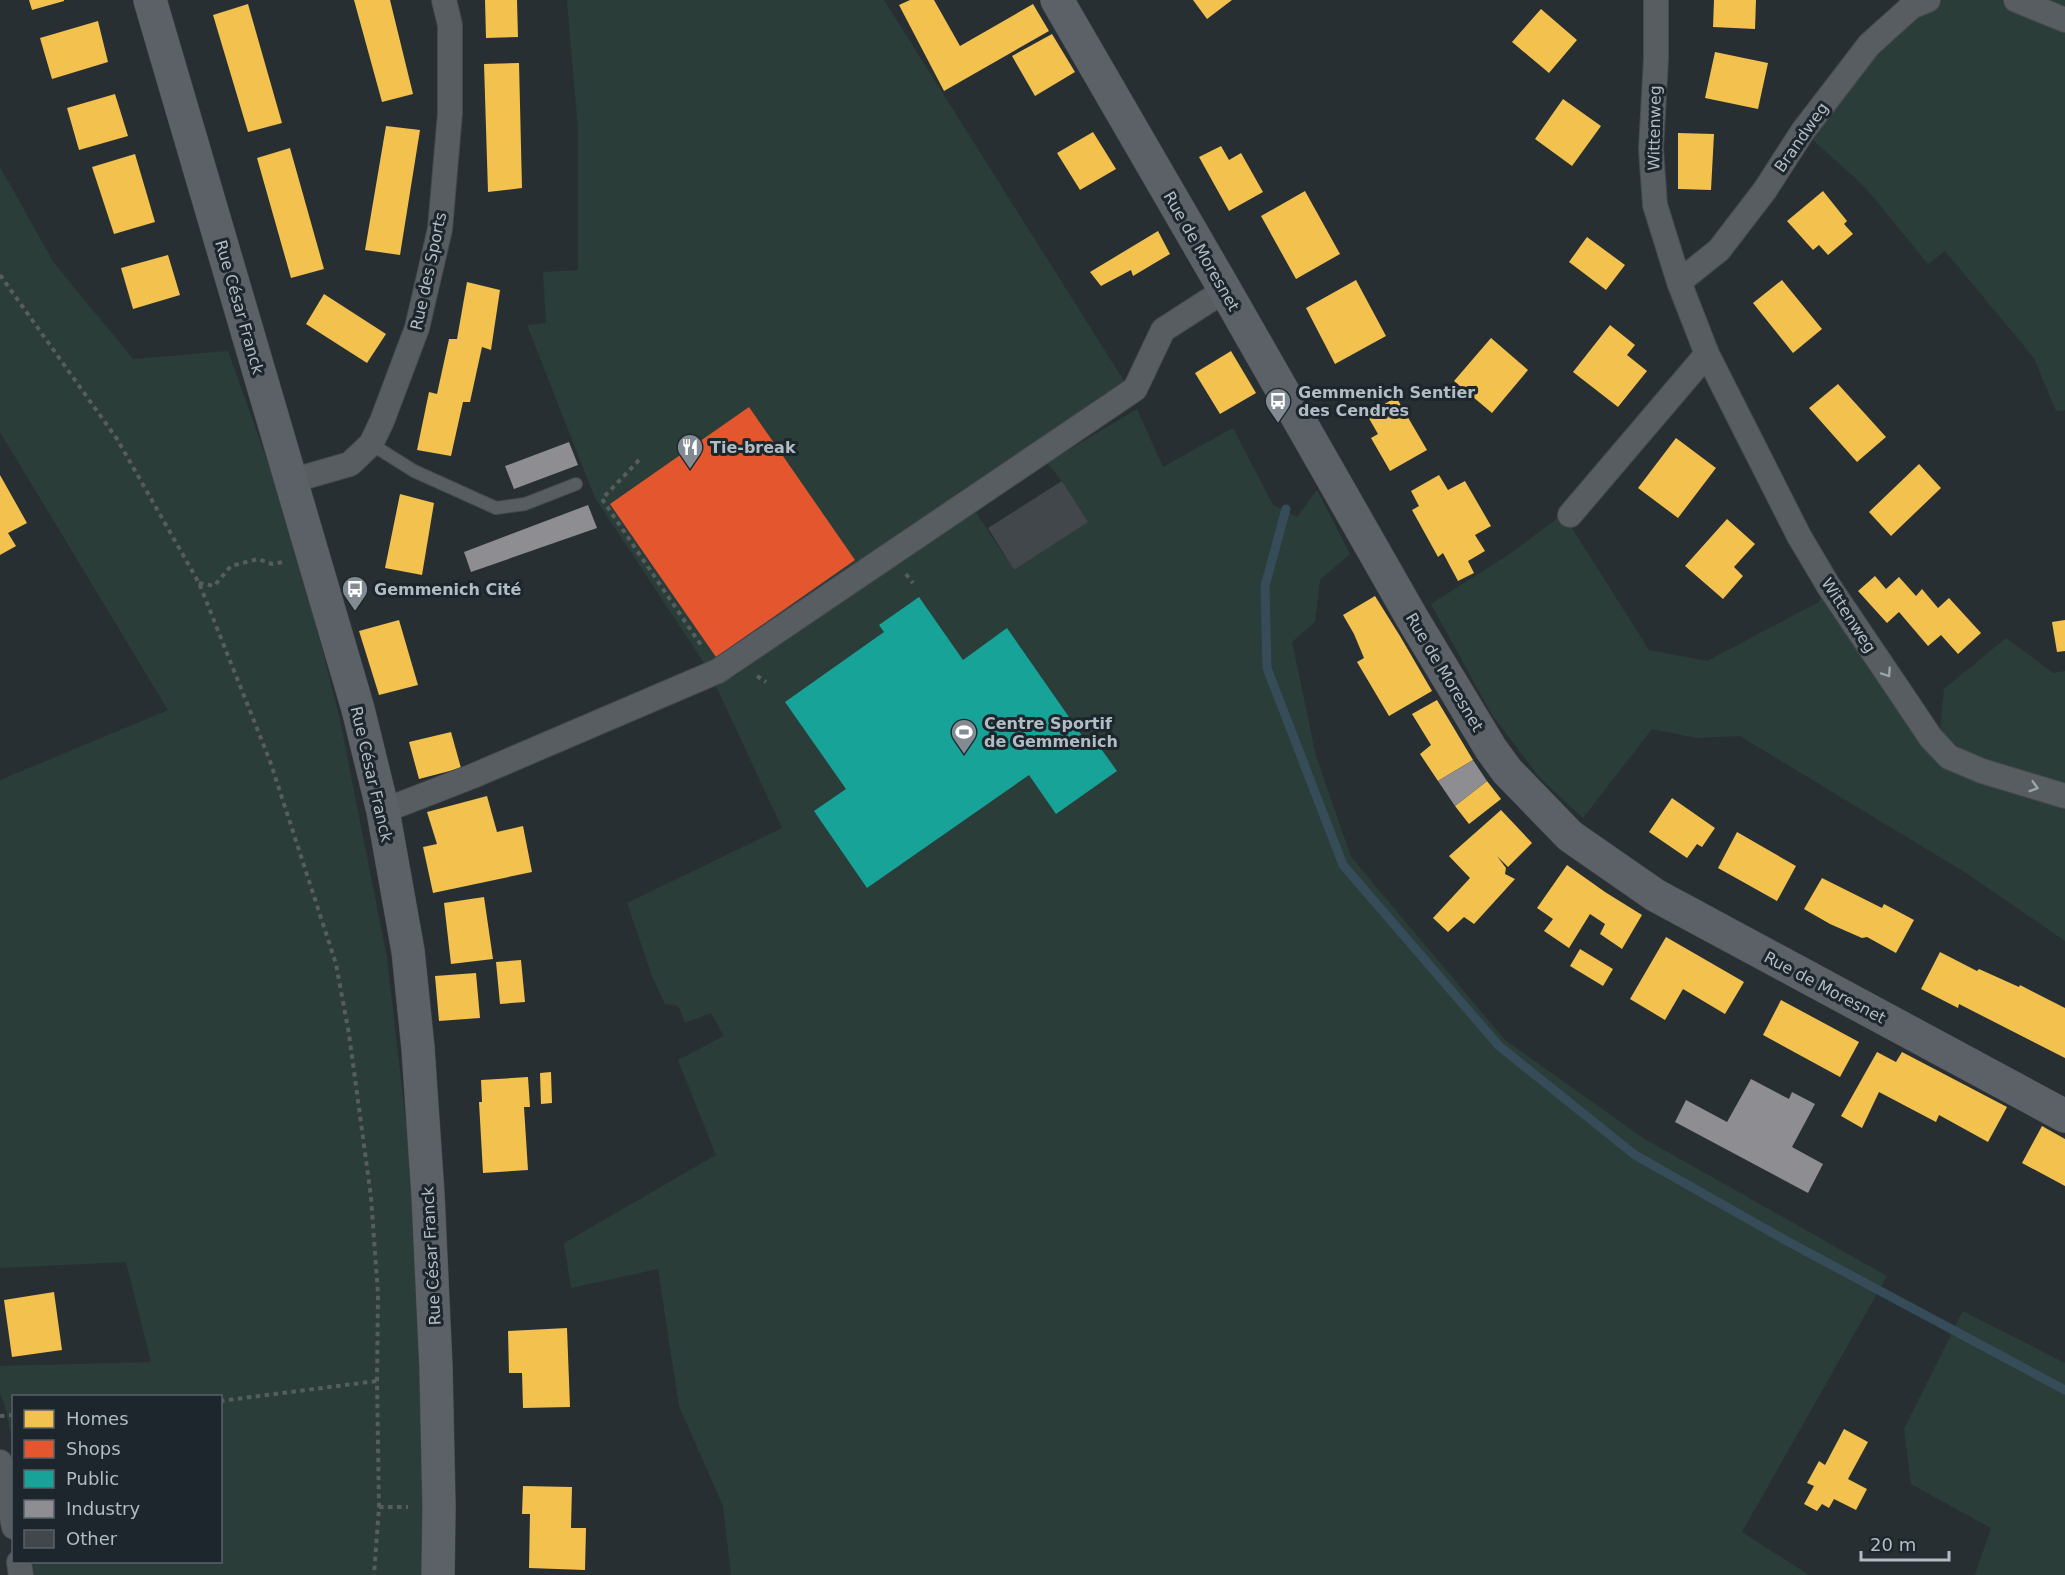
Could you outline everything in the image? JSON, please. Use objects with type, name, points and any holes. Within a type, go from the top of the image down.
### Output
[{"type":"main road","name":"Rue César Franck","points":[[150,0],[358,709],[383,811],[408,951],[418,1048],[436,1368],[438,1575]]},
{"type":"main road","name":"Rue de Moresnet","points":[[1057,0],[1412,618],[1491,749],[1507,771],[1570,836],[1654,895],[2065,1116]]},
{"type":"street","name":"Rue des Sports","points":[[291,481],[350,464],[371,444],[417,328],[440,229],[450,113],[450,25],[444,0]]},
{"type":"street","name":"Wittenweg","points":[[1656,0],[1656,59],[1650,149],[1655,206],[1679,282],[1707,354],[1799,536],[1828,585],[1925,729],[1949,757],[1982,771],[2065,796]]},
{"type":"street","name":"Brandweg","points":[[1679,282],[1719,250],[1765,190],[1803,131],[1869,45],[1911,7],[1928,0]]},
{"type":"street","points":[[2016,0],[2065,20]]},
{"type":"street","points":[[383,811],[473,776],[718,671],[1135,389],[1163,330],[1225,290]]},
{"type":"street","points":[[1570,515],[1707,354]]},
{"type":"street","points":[[0,1462],[12,1518]]},
{"type":"lane","points":[[371,444],[414,471],[496,508],[525,504],[576,484]]},
{"type":"path","points":[[0,276],[117,439],[199,583],[270,761],[336,964],[349,1034],[371,1197],[378,1294],[379,1507],[374,1575]]},
{"type":"path","points":[[639,460],[602,499],[718,671]]},
{"type":"path","points":[[199,583],[214,586],[231,566],[258,560],[272,564],[313,556]]},
{"type":"path","points":[[222,1401],[377,1381]]},
{"type":"green space","points":[[567,0],[884,0],[1124,381],[864,557],[782,620],[708,669],[595,498],[527,325],[546,323],[543,272],[578,270],[578,130]]},
{"type":"green space","points":[[1928,0],[2065,0],[2065,410],[2056,411],[2034,358],[1945,251],[1928,264],[1865,187],[1803,131]]},
{"type":"green space","points":[[0,167],[54,263],[133,359],[228,351],[293,533],[340,720],[387,958],[409,1149],[423,1442],[424,1575],[34,1575],[33,1563],[222,1563],[222,1395],[12,1395],[12,1439],[0,1393],[0,1366],[151,1362],[126,1262],[0,1268],[0,780],[168,710],[0,432]]},
{"type":"green space","points":[[1137,409],[1163,467],[1233,428],[1273,505],[1297,517],[1317,490],[1350,554],[1320,580],[1315,622],[1292,642],[1316,756],[1351,857],[1505,1040],[1643,1138],[1887,1276],[1742,1532],[1809,1575],[731,1575],[723,1506],[679,1406],[658,1269],[571,1288],[564,1243],[716,1155],[678,1060],[724,1036],[711,1013],[685,1023],[678,1006],[665,1004],[652,976],[627,903],[782,828],[716,686],[738,674],[745,661],[973,508],[1014,570],[1087,522],[1062,481],[1047,463]]},
{"type":"green space","points":[[1563,514],[1649,650],[1707,661],[1819,602],[1822,592],[1915,728],[2065,800],[2065,941],[1966,873],[1740,736],[1697,738],[1652,729],[1583,818],[1540,778],[1492,715],[1431,604],[1511,553]]},
{"type":"green space","points":[[2006,638],[2053,673],[2065,671],[2065,785],[1988,763],[1961,749],[1940,731],[1944,689]]},
{"type":"green space","points":[[1963,1311],[2065,1363],[2065,1575],[1975,1575],[1991,1528],[1911,1484],[1904,1429]]},
{"type":"building: Homes","points":[[29,0],[64,0],[64,1],[32,10]]},
{"type":"building: Homes","points":[[354,0],[390,0],[413,94],[382,102]]},
{"type":"building: Homes","points":[[485,0],[517,0],[518,37],[486,38]]},
{"type":"building: Homes","points":[[910,0],[934,0],[960,46],[1033,4],[1049,31],[944,91],[899,5]]},
{"type":"building: Homes","points":[[1193,0],[1232,0],[1207,19]]},
{"type":"building: Homes","points":[[1714,0],[1756,0],[1755,29],[1713,27]]},
{"type":"building: Homes","points":[[248,4],[282,123],[248,132],[213,15]]},
{"type":"building: Homes","points":[[1541,9],[1577,40],[1549,73],[1512,42]]},
{"type":"building: Homes","points":[[98,21],[108,62],[52,79],[40,38]]},
{"type":"building: Homes","points":[[1052,34],[1075,72],[1035,96],[1012,56]]},
{"type":"building: Homes","points":[[1715,52],[1768,63],[1758,109],[1705,98]]},
{"type":"building: Homes","points":[[519,63],[522,188],[488,192],[484,64]]},
{"type":"building: Homes","points":[[115,94],[128,136],[79,150],[67,108]]},
{"type":"building: Homes","points":[[1563,99],[1601,126],[1572,166],[1535,139]]},
{"type":"building: Homes","points":[[386,126],[420,130],[400,255],[365,250]]},
{"type":"building: Homes","points":[[1093,132],[1116,169],[1080,190],[1057,153]]},
{"type":"building: Homes","points":[[1678,133],[1714,134],[1711,190],[1678,189]]},
{"type":"building: Homes","points":[[1221,146],[1229,160],[1241,153],[1263,192],[1229,211],[1199,157]]},
{"type":"building: Homes","points":[[290,148],[324,269],[291,278],[257,158]]},
{"type":"building: Homes","points":[[135,154],[155,222],[114,234],[92,167]]},
{"type":"building: Homes","points":[[1305,191],[1340,254],[1296,279],[1261,216]]},
{"type":"building: Homes","points":[[1823,191],[1847,221],[1844,224],[1853,234],[1828,255],[1819,245],[1813,250],[1787,221]]},
{"type":"building: Homes","points":[[1158,231],[1170,254],[1133,276],[1131,270],[1101,286],[1090,272]]},
{"type":"building: Homes","points":[[1587,237],[1625,265],[1606,290],[1569,262]]},
{"type":"building: Homes","points":[[168,255],[180,295],[133,309],[121,268]]},
{"type":"building: Homes","points":[[1356,280],[1386,336],[1335,364],[1306,308]]},
{"type":"building: Homes","points":[[1782,280],[1822,329],[1793,353],[1753,303]]},
{"type":"building: Homes","points":[[467,282],[500,290],[491,350],[482,347],[470,402],[463,402],[451,456],[417,450],[429,392],[437,394],[449,339],[457,339]]},
{"type":"building: Homes","points":[[324,294],[386,334],[367,363],[306,324]]},
{"type":"building: Homes","points":[[1610,325],[1635,345],[1627,355],[1647,371],[1618,407],[1573,372]]},
{"type":"building: Homes","points":[[1491,338],[1528,370],[1492,413],[1454,381]]},
{"type":"building: Homes","points":[[1231,351],[1256,393],[1220,414],[1195,373]]},
{"type":"building: Homes","points":[[1838,384],[1886,437],[1857,462],[1809,408]]},
{"type":"building: Homes","points":[[1396,397],[1427,450],[1390,471],[1371,438],[1378,434],[1367,415]]},
{"type":"building: Homes","points":[[1676,438],[1716,468],[1678,518],[1638,488]]},
{"type":"building: Homes","points":[[1919,464],[1941,488],[1891,536],[1869,512]]},
{"type":"building: Homes","points":[[0,475],[27,523],[8,533],[16,546],[0,555]]},
{"type":"building: Homes","points":[[1439,475],[1448,490],[1465,481],[1491,526],[1475,535],[1485,551],[1468,561],[1474,573],[1458,581],[1443,553],[1438,557],[1412,510],[1419,506],[1411,491]]},
{"type":"building: Homes","points":[[400,494],[434,503],[422,575],[385,568]]},
{"type":"building: Homes","points":[[1727,519],[1755,544],[1734,567],[1743,576],[1723,599],[1685,566]]},
{"type":"building: Homes","points":[[1875,576],[1886,589],[1899,577],[1916,596],[1922,589],[1938,608],[1949,598],[1981,633],[1958,654],[1941,635],[1928,646],[1899,612],[1887,623],[1858,591]]},
{"type":"building: Homes","points":[[1375,596],[1432,691],[1389,716],[1357,662],[1364,658],[1343,615]]},
{"type":"building: Homes","points":[[399,620],[418,685],[379,695],[359,631]]},
{"type":"building: Homes","points":[[2065,620],[2065,651],[2057,652],[2052,622]]},
{"type":"building: Homes","points":[[1437,700],[1473,760],[1438,781],[1420,754],[1431,745],[1412,714]]},
{"type":"building: Homes","points":[[451,732],[461,768],[419,779],[409,742]]},
{"type":"building: Homes","points":[[1487,781],[1501,799],[1469,824],[1455,806]]},
{"type":"building: Homes","points":[[487,796],[497,832],[523,826],[532,872],[433,893],[423,847],[437,844],[427,812]]},
{"type":"building: Homes","points":[[1672,798],[1715,828],[1702,847],[1697,844],[1687,858],[1649,832]]},
{"type":"building: Homes","points":[[1501,810],[1532,843],[1508,867],[1497,856],[1506,868],[1505,874],[1515,879],[1474,924],[1464,917],[1448,932],[1433,918],[1470,878],[1449,856]]},
{"type":"building: Homes","points":[[1737,832],[1796,866],[1777,901],[1718,868]]},
{"type":"building: Homes","points":[[1567,865],[1642,915],[1622,949],[1600,934],[1605,924],[1590,914],[1569,948],[1544,931],[1553,919],[1537,908]]},
{"type":"building: Homes","points":[[1822,878],[1882,908],[1884,904],[1914,920],[1896,953],[1867,937],[1862,938],[1830,924],[1804,909]]},
{"type":"building: Homes","points":[[484,897],[493,959],[451,964],[444,903]]},
{"type":"building: Homes","points":[[1666,937],[1744,982],[1725,1014],[1683,989],[1665,1020],[1630,999]]},
{"type":"building: Homes","points":[[1580,949],[1613,969],[1603,986],[1570,966]]},
{"type":"building: Homes","points":[[1940,952],[1977,971],[1979,969],[2019,987],[2020,985],[2065,1008],[2065,1058],[1959,1004],[1958,1008],[1921,989]]},
{"type":"building: Homes","points":[[521,960],[525,1002],[500,1004],[496,962]]},
{"type":"building: Homes","points":[[476,973],[480,1018],[439,1021],[435,976]]},
{"type":"building: Homes","points":[[1781,1000],[1859,1042],[1840,1077],[1763,1035]]},
{"type":"building: Homes","points":[[1877,1052],[1896,1062],[1902,1052],[2007,1107],[1988,1142],[1939,1115],[1936,1122],[1879,1092],[1862,1128],[1841,1116]]},
{"type":"building: Homes","points":[[551,1072],[552,1103],[541,1104],[540,1073]]},
{"type":"building: Homes","points":[[528,1077],[530,1107],[524,1107],[528,1170],[483,1173],[479,1102],[482,1102],[481,1080]]},
{"type":"building: Homes","points":[[2042,1126],[2065,1139],[2065,1186],[2022,1163]]},
{"type":"building: Homes","points":[[54,1292],[62,1350],[12,1357],[4,1300]]},
{"type":"building: Homes","points":[[567,1328],[570,1407],[523,1408],[522,1373],[509,1373],[508,1331]]},
{"type":"building: Homes","points":[[1844,1429],[1868,1442],[1848,1479],[1867,1489],[1856,1510],[1834,1499],[1829,1508],[1822,1504],[1817,1511],[1804,1504],[1814,1486],[1807,1483],[1819,1461],[1825,1465]]},
{"type":"building: Homes","points":[[523,1486],[572,1487],[571,1528],[586,1528],[585,1570],[529,1568],[530,1514],[522,1514]]},
{"type":"building: Shops","points":[[749,407],[855,560],[716,657],[610,504]]},
{"type":"building: Public","name":"Centre Sportif de Gemmenich","points":[[919,597],[963,660],[1007,628],[1085,740],[1091,735],[1117,771],[1056,814],[1029,775],[867,888],[814,811],[846,789],[785,702],[884,632],[879,625]]},
{"type":"building: Industry","points":[[569,442],[578,465],[514,489],[505,466]]},
{"type":"building: Industry","points":[[588,505],[597,528],[471,572],[464,552]]},
{"type":"building: Industry","points":[[1473,760],[1487,781],[1455,806],[1438,781]]},
{"type":"building: Industry","points":[[1751,1079],[1789,1099],[1792,1092],[1815,1104],[1792,1147],[1823,1164],[1808,1193],[1675,1122],[1686,1100],[1727,1122]]},
{"type":"building: Other","points":[[1062,481],[1088,522],[1014,570],[988,528]]},
{"type":"waterway","points":[[1286,509],[1265,586],[1267,668],[1343,865],[1499,1046],[1635,1155],[1785,1240],[2065,1390]]},
{"type":"place","name":"Gemmenich Sentier des Cendres","points":[[1278,424]]},
{"type":"place","name":"Tie-break","points":[[690,470]]},
{"type":"place","name":"Gemmenich Cité","points":[[355,612]]},
{"type":"place","name":"Centre Sportif de Gemmenich","points":[[964,755]]}]
